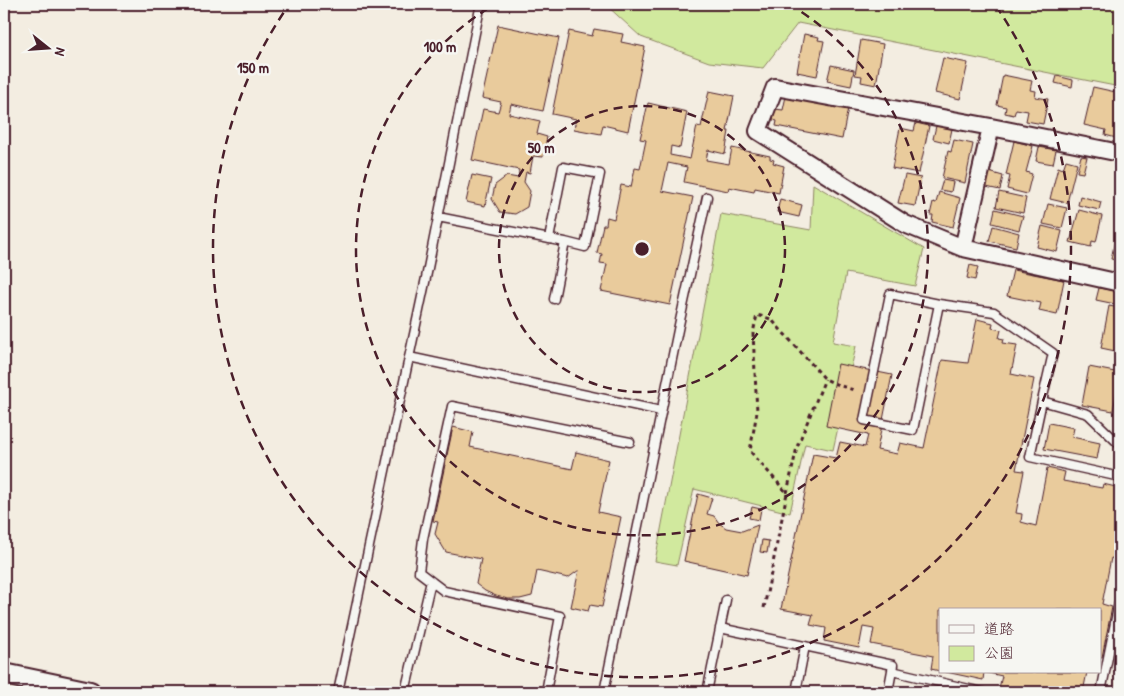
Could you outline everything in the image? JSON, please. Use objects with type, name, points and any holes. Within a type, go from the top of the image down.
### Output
[{"type":"street","points":[[1120,153],[775,87],[758,131],[905,224],[963,248],[1120,283]]},
{"type":"street","points":[[963,248],[991,127]]},
{"type":"street","points":[[4,674],[90,692]]},
{"type":"lane","points":[[338,692],[480,8]]},
{"type":"lane","points":[[438,217],[549,239],[585,246],[600,174],[563,167],[549,239]]},
{"type":"lane","points":[[604,692],[707,197]]},
{"type":"lane","points":[[554,299],[565,242]]},
{"type":"lane","points":[[939,304],[913,430],[864,420],[890,294],[994,312],[1053,353],[1030,457],[1120,477]]},
{"type":"lane","points":[[409,357],[661,411]]},
{"type":"lane","points":[[1042,400],[1088,414],[1120,445]]},
{"type":"lane","points":[[546,692],[560,616],[444,591],[418,572],[423,540],[452,406],[630,442]]},
{"type":"lane","points":[[405,692],[431,581]]},
{"type":"lane","points":[[1101,692],[1120,598]]},
{"type":"lane","points":[[707,692],[726,600]]},
{"type":"lane","points":[[720,628],[893,665],[888,692]]},
{"type":"lane","points":[[796,692],[805,646]]},
{"type":"lane","points":[[892,671],[956,689],[982,692]]},
{"type":"path","points":[[787,493],[750,451],[757,412],[753,333],[757,314],[771,319],[825,378],[838,385],[870,394]]},
{"type":"path","points":[[764,608],[797,447],[825,378]]},
{"type":"green space","points":[[605,4],[1120,4],[1120,87],[798,23],[763,68],[709,62],[641,37]]},
{"type":"green space","points":[[813,184],[924,249],[915,286],[846,273],[833,342],[856,346],[833,450],[805,444],[790,513],[694,489],[677,565],[655,561],[721,214],[811,230]]},
{"type":"building","points":[[498,25],[559,38],[543,111],[511,104],[509,114],[540,121],[537,134],[547,137],[543,157],[533,156],[530,173],[526,172],[524,182],[530,191],[527,207],[515,214],[500,212],[492,199],[495,185],[507,176],[518,178],[519,170],[472,160],[483,109],[498,112],[501,102],[482,98]]},
{"type":"building","points":[[594,29],[623,34],[621,42],[645,47],[628,131],[603,125],[601,134],[574,129],[576,119],[552,114],[569,31],[592,36]]},
{"type":"building","points":[[804,34],[819,37],[818,40],[824,41],[817,76],[797,72]]},
{"type":"building","points":[[861,40],[883,44],[876,85],[861,82],[862,76],[855,75]]},
{"type":"building","points":[[943,58],[968,63],[960,99],[935,93]]},
{"type":"building","points":[[831,65],[854,70],[851,86],[827,81]]},
{"type":"building","points":[[1003,75],[1032,81],[1030,90],[1036,91],[1035,97],[1048,99],[1043,124],[1026,121],[1028,111],[1016,109],[1014,115],[1005,113],[1006,107],[997,105]]},
{"type":"building","points":[[1057,76],[1073,80],[1072,87],[1055,83]]},
{"type":"building","points":[[1093,87],[1120,93],[1118,126],[1120,127],[1120,139],[1105,135],[1106,130],[1084,125]]},
{"type":"building","points":[[709,91],[734,96],[727,131],[729,131],[725,154],[708,150],[706,160],[729,164],[732,148],[770,156],[770,159],[774,160],[773,163],[784,166],[779,193],[755,188],[754,192],[729,187],[728,191],[684,182],[687,167],[668,163],[662,191],[693,197],[670,305],[601,291],[607,264],[600,263],[602,254],[597,253],[603,225],[606,225],[607,217],[614,219],[621,185],[631,187],[635,168],[640,169],[646,140],[640,139],[648,103],[687,112],[680,148],[671,146],[670,155],[690,159],[697,126],[701,127]]},
{"type":"building","points":[[786,96],[848,108],[842,139],[776,126],[777,121],[773,120],[775,109],[783,110]]},
{"type":"building","points":[[916,123],[929,126],[919,173],[892,168],[900,128],[914,131]]},
{"type":"building","points":[[936,126],[952,129],[949,143],[933,139]]},
{"type":"building","points":[[954,140],[973,144],[965,183],[942,178],[948,151],[951,152]]},
{"type":"building","points":[[1014,141],[1033,146],[1026,172],[1032,174],[1027,194],[1007,189],[1010,176],[1006,175]]},
{"type":"building","points":[[1039,147],[1056,150],[1053,164],[1036,161]]},
{"type":"building","points":[[1081,156],[1087,157],[1083,173],[1077,172]]},
{"type":"building","points":[[1066,160],[1077,163],[1067,203],[1050,199],[1058,167],[1063,169]]},
{"type":"building","points":[[989,172],[1003,176],[1000,190],[986,187]]},
{"type":"building","points":[[472,175],[491,179],[485,206],[466,202]]},
{"type":"building","points":[[905,175],[921,178],[915,206],[898,203]]},
{"type":"building","points":[[943,180],[953,182],[951,192],[940,190]]},
{"type":"building","points":[[939,192],[960,198],[953,227],[932,222],[933,215],[930,215],[933,202],[936,203]]},
{"type":"building","points":[[999,192],[1026,198],[1023,213],[996,207]]},
{"type":"building","points":[[1080,196],[1101,202],[1099,210],[1078,205]]},
{"type":"building","points":[[780,199],[802,205],[799,217],[777,212]]},
{"type":"building","points":[[1048,204],[1067,208],[1062,228],[1043,224]]},
{"type":"building","points":[[995,209],[1023,216],[1019,230],[992,223]]},
{"type":"building","points":[[1079,210],[1102,216],[1096,242],[1092,241],[1091,247],[1070,242]]},
{"type":"building","points":[[1120,223],[1120,261],[1111,259]]},
{"type":"building","points":[[993,226],[1019,233],[1016,247],[989,241]]},
{"type":"building","points":[[1042,226],[1062,231],[1057,252],[1037,247]]},
{"type":"building","points":[[970,265],[978,267],[975,280],[967,278]]},
{"type":"building","points":[[1013,270],[1064,280],[1057,315],[1039,311],[1041,303],[1007,296]]},
{"type":"building","points":[[1099,288],[1120,292],[1120,305],[1096,300]]},
{"type":"building","points":[[1109,306],[1120,308],[1120,352],[1101,348]]},
{"type":"building","points":[[977,319],[993,323],[992,328],[1001,330],[999,338],[1004,339],[1003,343],[1017,345],[1011,374],[1034,379],[1016,470],[1024,471],[1016,513],[1022,514],[1021,522],[1036,526],[1047,468],[1065,472],[1063,481],[1102,488],[1103,484],[1120,488],[1120,560],[1111,558],[1102,604],[1112,607],[1102,657],[1102,608],[939,608],[939,671],[931,669],[933,656],[871,644],[874,629],[863,627],[859,648],[824,641],[826,628],[810,625],[813,615],[781,609],[813,454],[836,458],[840,442],[865,447],[868,435],[826,426],[838,364],[892,375],[877,450],[897,454],[900,443],[924,448],[942,360],[968,363]]},
{"type":"building","points":[[1089,367],[1120,373],[1113,411],[1082,405]]},
{"type":"building","points":[[1049,423],[1074,428],[1072,437],[1100,443],[1097,459],[1044,449]]},
{"type":"building","points":[[453,427],[473,432],[470,447],[572,469],[576,452],[609,460],[598,512],[621,517],[602,607],[590,605],[588,611],[571,607],[579,570],[568,578],[537,571],[532,596],[508,599],[485,591],[476,584],[481,559],[446,552],[435,534],[438,522],[433,521]]},
{"type":"building","points":[[698,494],[712,498],[707,514],[714,516],[726,528],[742,531],[758,525],[747,575],[684,561]]},
{"type":"building","points":[[752,507],[761,509],[759,520],[749,518]]},
{"type":"building","points":[[762,540],[769,541],[767,553],[760,552]]},
{"type":"building","points":[[955,674],[984,674],[983,680]]},
{"type":"building","points":[[993,674],[1087,674],[1083,692],[998,692],[1002,676]]}]
